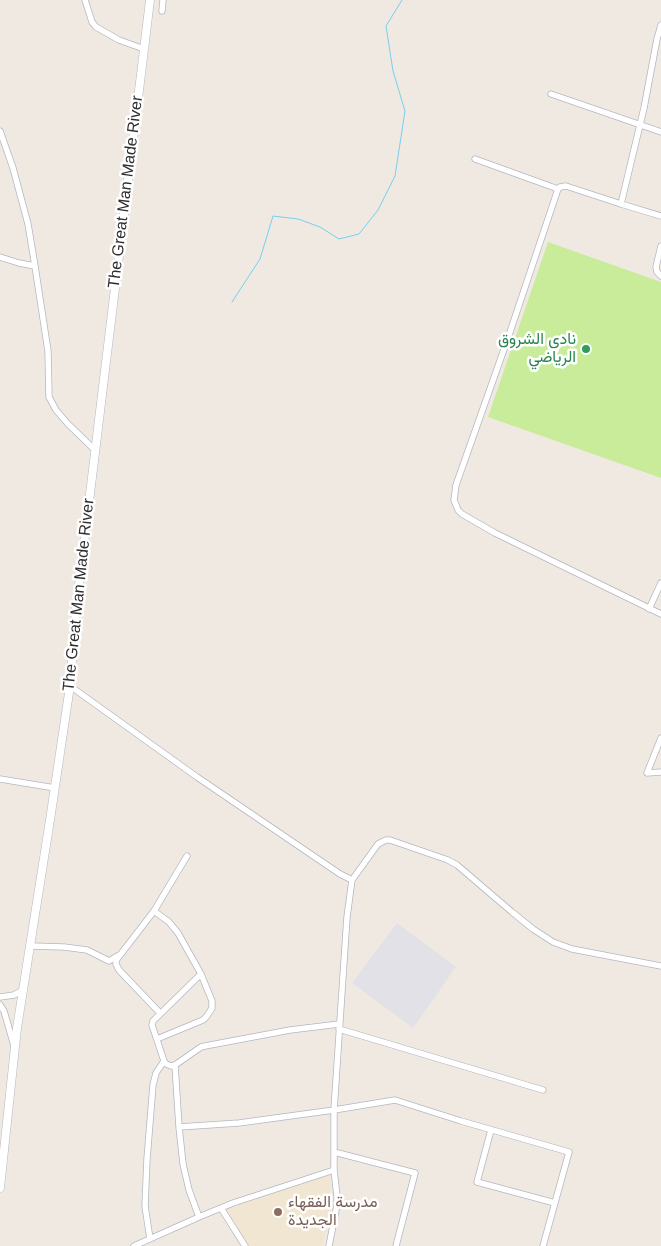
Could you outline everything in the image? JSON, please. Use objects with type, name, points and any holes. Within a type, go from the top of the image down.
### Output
[{"type":"main road","name":"The Great Man Made River","points":[[0,1188],[17,1028],[70,686],[76,609],[150,0]]},
{"type":"street","points":[[86,0],[92,22],[96,27],[119,40],[144,49]]},
{"type":"street","points":[[162,11],[163,0]]},
{"type":"street","points":[[621,204],[661,24]]},
{"type":"street","points":[[551,94],[661,132]]},
{"type":"street","points":[[0,131],[13,168],[28,224],[48,352],[49,397],[56,410],[68,424],[95,450]]},
{"type":"street","points":[[475,159],[558,189]]},
{"type":"street","points":[[661,216],[566,186],[558,189],[456,485],[454,500],[462,514],[495,533],[661,614]]},
{"type":"street","points":[[661,246],[656,267],[657,272],[661,276]]},
{"type":"street","points":[[0,257],[35,266]]},
{"type":"street","points":[[650,609],[661,583]]},
{"type":"street","points":[[70,686],[197,777],[340,874],[352,880]]},
{"type":"street","points":[[661,738],[647,773],[661,772]]},
{"type":"street","points":[[0,779],[55,788]]},
{"type":"street","points":[[329,1246],[338,1196],[334,1170],[334,1110],[347,917],[352,880],[374,848],[386,840],[390,840],[448,860],[457,865],[533,929],[553,942],[572,949],[661,966]]},
{"type":"street","points":[[160,1013],[117,967],[116,962],[154,910],[187,856]]},
{"type":"street","points":[[154,910],[174,927],[201,974],[212,1001],[212,1008],[203,1020],[157,1039]]},
{"type":"street","points":[[31,946],[87,950],[109,961],[120,955]]},
{"type":"street","points":[[201,974],[153,1020],[152,1025],[164,1061],[168,1065],[175,1066],[205,1046],[290,1030],[339,1027],[543,1090]]},
{"type":"street","points":[[0,997],[23,990]]},
{"type":"street","points":[[0,1006],[4,1011],[15,1051]]},
{"type":"street","points":[[150,1239],[145,1206],[147,1159],[153,1085],[156,1073],[164,1061]]},
{"type":"street","points":[[175,1066],[183,1164],[189,1190],[199,1217]]},
{"type":"street","points":[[179,1127],[239,1123],[395,1100],[569,1152],[543,1246]]},
{"type":"street","points":[[491,1130],[477,1182],[555,1203]]},
{"type":"street","points":[[334,1152],[415,1173],[396,1246]]},
{"type":"street","points":[[134,1246],[234,1203],[334,1170]]},
{"type":"street","points":[[221,1208],[245,1246]]},
{"type":"shaded area","points":[[397,923],[456,967],[413,1028],[352,983]]},
{"type":"shaded area","name":"مدرسة الفقهاء الجديدة","points":[[329,1175],[331,1206],[322,1246],[248,1246],[228,1215],[227,1209]]},
{"type":"green space","name":"نادي الشروق الرياضي","points":[[548,242],[661,282],[661,478],[488,417]]},
{"type":"waterway","points":[[232,302],[260,259],[273,216],[298,219],[320,227],[339,239],[359,234],[378,210],[395,176],[405,111],[393,71],[386,26],[402,0]]},
{"type":"place","name":"نادي الشروق الرياضي","points":[[586,349]]},
{"type":"place","name":"مدرسة الفقهاء الجديدة","points":[[278,1212]]}]
